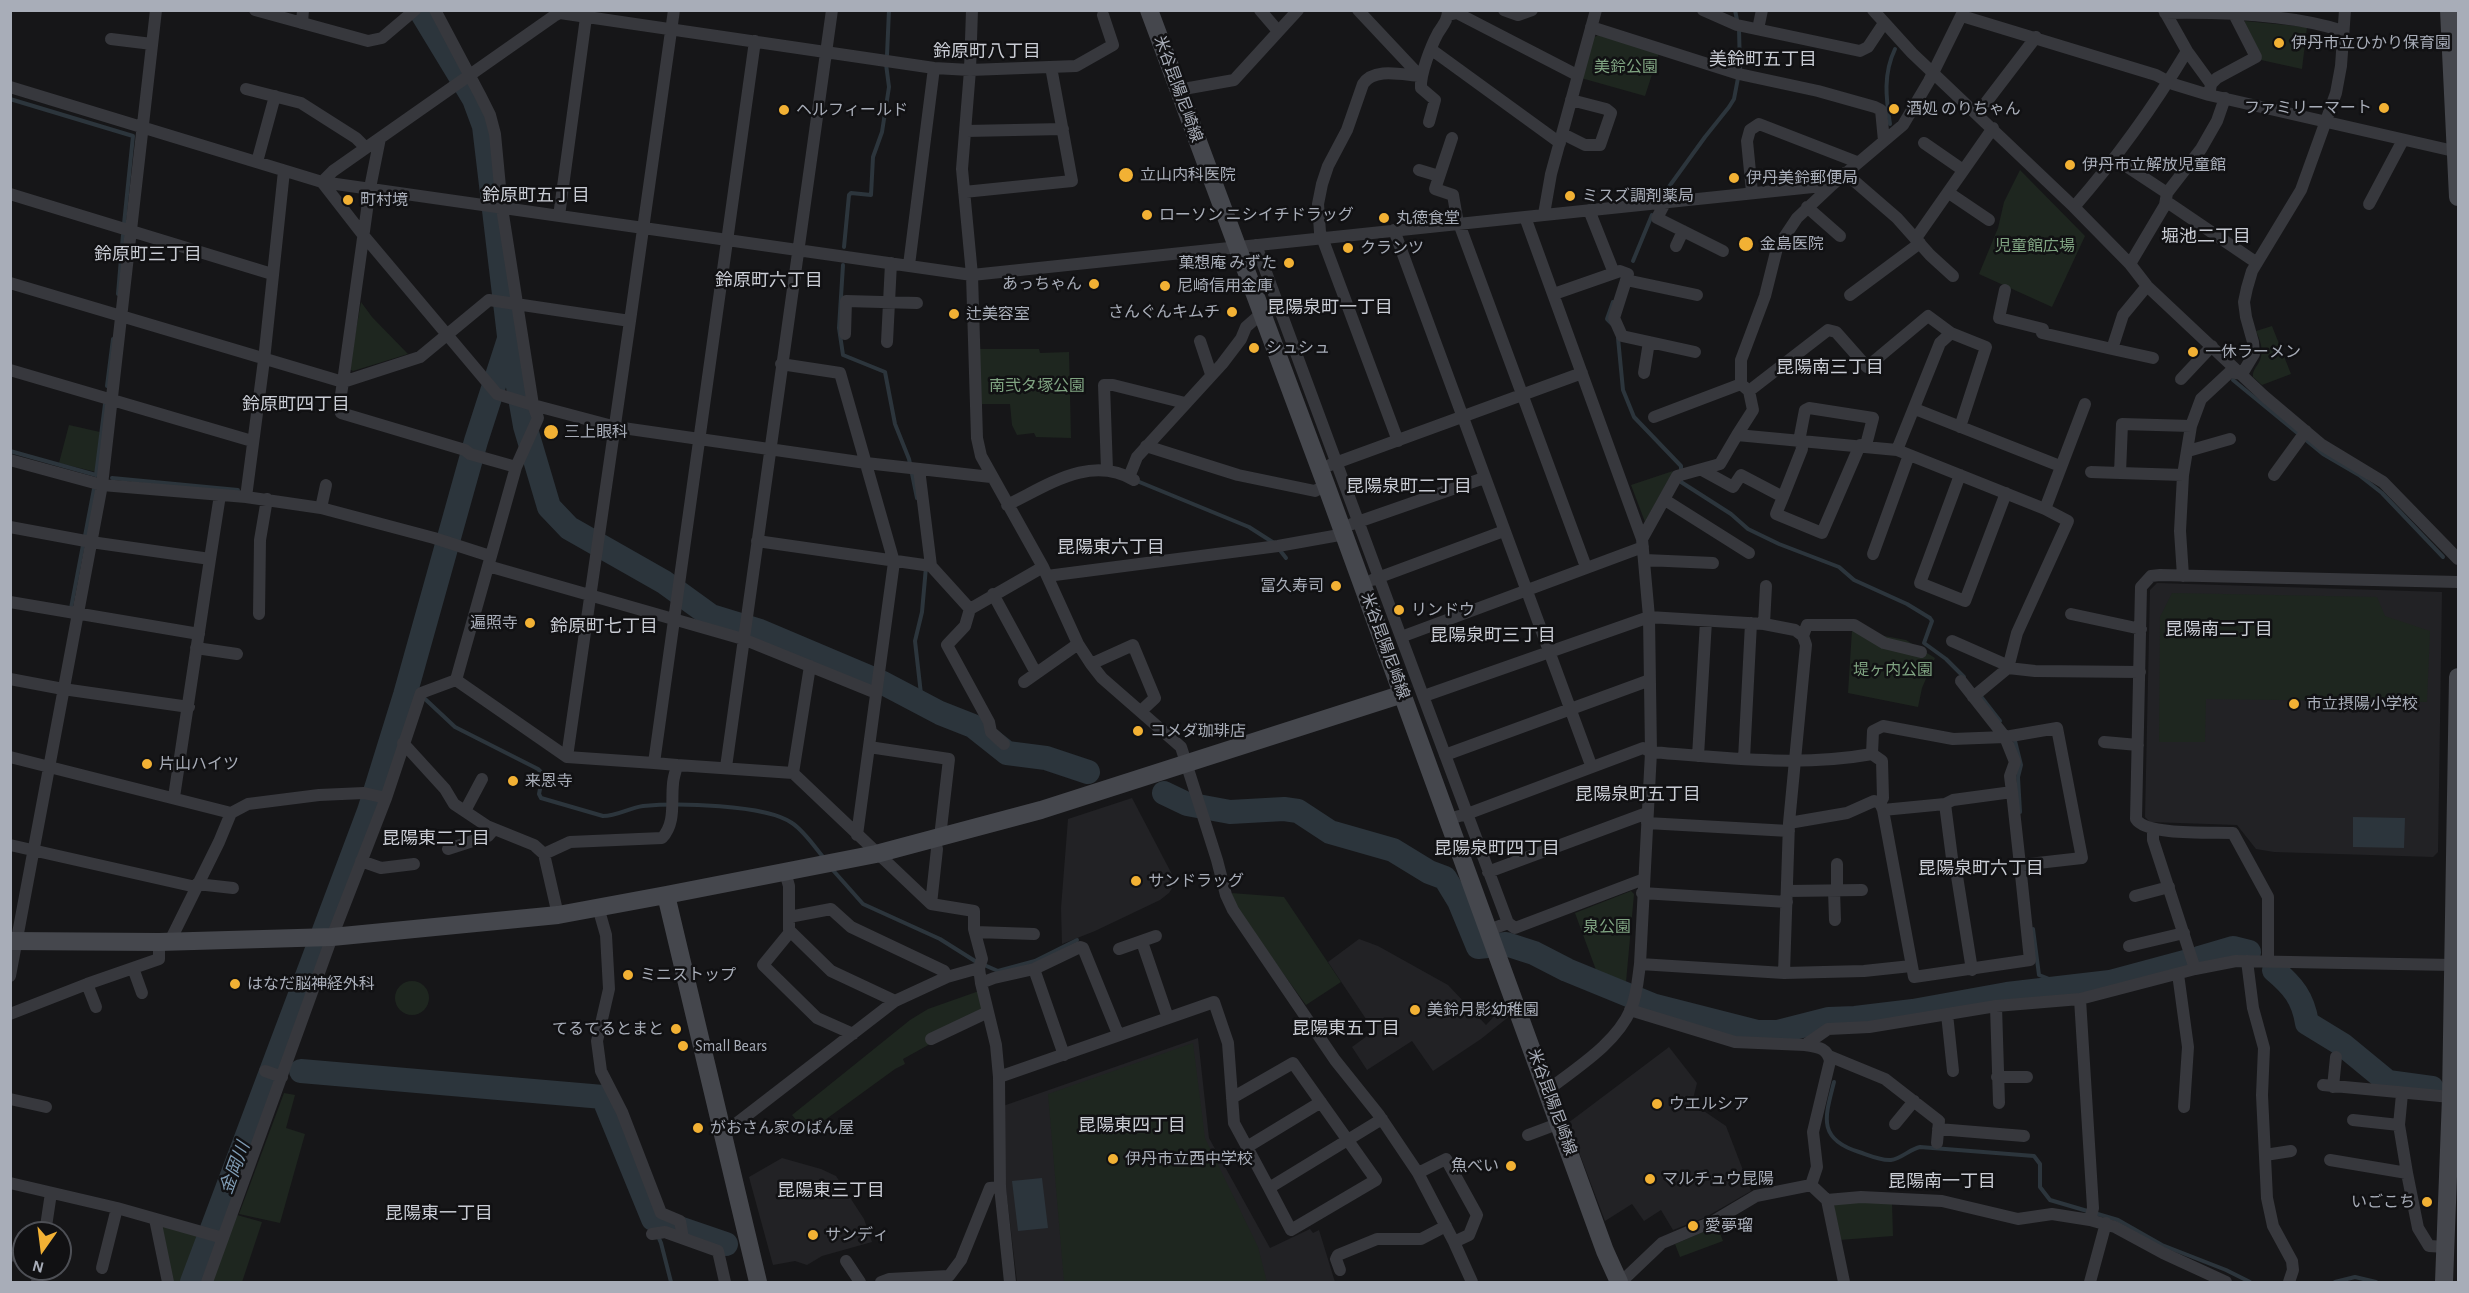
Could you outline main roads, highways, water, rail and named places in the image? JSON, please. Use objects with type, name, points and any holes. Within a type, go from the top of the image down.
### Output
[{"type":"waterway","points":[[420,10],[474,99],[484,126],[509,336],[525,426],[549,507],[569,528],[664,582],[711,616],[760,631],[883,683],[940,713],[973,726],[1007,753],[1046,758],[1088,772]]},
{"type":"waterway","points":[[887,55],[889,10]]},
{"type":"waterway","points":[[1735,10],[1737,20]]},
{"type":"waterway","points":[[1739,29],[1740,69]]},
{"type":"waterway","points":[[1890,124],[1887,77],[1895,49]]},
{"type":"waterway","points":[[844,247],[849,195],[851,193],[871,195],[873,157],[882,132],[889,87],[886,64]]},
{"type":"waterway","points":[[1663,195],[1729,107],[1734,99],[1738,78]]},
{"type":"waterway","points":[[10,99],[133,136],[124,224]]},
{"type":"waterway","points":[[1633,261],[1652,215]]},
{"type":"waterway","points":[[118,294],[123,235]]},
{"type":"waterway","points":[[843,265],[839,328],[843,355],[885,372],[895,424],[909,459],[917,498]]},
{"type":"waterway","points":[[1612,324],[1607,319],[1613,302]]},
{"type":"waterway","points":[[1618,338],[1623,390],[1634,417],[1681,466],[1681,471]]},
{"type":"waterway","points":[[107,386],[113,339]]},
{"type":"waterway","name":"金岡川","points":[[192,1282],[369,811],[405,695],[476,441],[509,339]]},
{"type":"waterway","points":[[2233,380],[2323,454],[2359,475],[2382,493],[2443,557]]},
{"type":"waterway","points":[[10,451],[96,475],[105,404]]},
{"type":"waterway","points":[[112,478],[238,490]]},
{"type":"waterway","points":[[1681,479],[1681,482],[1731,514],[1748,529],[1779,544],[1839,567],[1854,580],[1907,604],[1930,618],[1932,621],[1924,643],[1946,659],[1964,677]]},
{"type":"waterway","points":[[1137,481],[1249,527],[1274,543]]},
{"type":"waterway","points":[[85,536],[94,489]]},
{"type":"waterway","points":[[71,608],[83,545]]},
{"type":"waterway","points":[[1279,549],[1286,558]]},
{"type":"waterway","points":[[922,703],[915,641],[922,612],[926,567]]},
{"type":"waterway","points":[[408,686],[455,727],[538,769],[543,774],[539,794],[541,798],[603,816],[638,807],[658,805],[720,806],[762,812],[792,823],[805,834],[823,857]]},
{"type":"waterway","points":[[1979,694],[2000,721]]},
{"type":"waterway","points":[[2015,741],[2021,765],[2018,777],[2020,812]]},
{"type":"waterway","points":[[1164,793],[1187,804],[1230,812],[1284,809],[1298,811],[1330,832],[1393,850],[1429,872],[1445,878],[1459,901],[1478,947],[1506,944],[1534,953],[1567,970],[1655,1006],[1757,1032],[1778,1032],[1829,1019],[1913,1011],[2007,994],[2110,982],[2188,961]]},
{"type":"waterway","points":[[831,868],[863,904],[940,939],[975,961],[998,971],[1035,961],[1077,940]]},
{"type":"waterway","points":[[2033,929],[2039,975],[2070,987]]},
{"type":"waterway","points":[[2199,958],[2233,948],[2249,952]]},
{"type":"waterway","points":[[2274,970],[2296,993],[2303,1006],[2307,1023],[2343,1045],[2388,1082],[2432,1088]]},
{"type":"waterway","points":[[301,1071],[603,1097],[653,1219],[726,1244]]},
{"type":"waterway","points":[[1834,1082],[1828,1106],[1827,1125],[1830,1133],[1845,1147],[1887,1160],[1898,1158],[1920,1147],[2034,1156],[2040,1164],[2040,1187],[2050,1200],[2118,1220],[2162,1245],[2250,1282]]},
{"type":"waterway","points":[[653,1219],[671,1282]]},
{"type":"waterway","points":[[2335,1282],[2355,1277],[2376,1282]]},
{"type":"place","name":"伊丹市立ひかり保育園","points":[[2279,43]]},
{"type":"place","name":"ファミリーマート","points":[[2384,108]]},
{"type":"place","name":"酒処 のりちゃん","points":[[1894,109]]},
{"type":"place","name":"ヘルフィールド","points":[[784,110]]},
{"type":"place","name":"伊丹市立解放児童館","points":[[2070,165]]},
{"type":"place","name":"立山内科医院","points":[[1126,175]]},
{"type":"place","name":"伊丹美鈴郵便局","points":[[1734,178]]},
{"type":"place","name":"ミスズ調剤薬局","points":[[1570,196]]},
{"type":"place","name":"町村境","points":[[348,200]]},
{"type":"place","name":"ローソン ニシイチドラッグ","points":[[1147,215]]},
{"type":"place","name":"丸徳食堂","points":[[1384,218]]},
{"type":"place","name":"金島医院","points":[[1746,244]]},
{"type":"place","name":"クランツ","points":[[1348,248]]},
{"type":"place","name":"菓想庵 みずた","points":[[1289,263]]},
{"type":"place","name":"あっちゃん","points":[[1094,284]]},
{"type":"place","name":"尼崎信用金庫","points":[[1165,286]]},
{"type":"place","name":"さんぐんキムチ","points":[[1232,312]]},
{"type":"place","name":"辻美容室","points":[[954,314]]},
{"type":"place","name":"シュシュ","points":[[1254,348]]},
{"type":"place","name":"一休ラーメン","points":[[2193,352]]},
{"type":"place","name":"三上眼科","points":[[551,432]]},
{"type":"place","name":"冨久寿司","points":[[1336,586]]},
{"type":"place","name":"リンドウ","points":[[1399,610]]},
{"type":"place","name":"遍照寺","points":[[530,623]]},
{"type":"place","name":"市立摂陽小学校","points":[[2294,704]]},
{"type":"place","name":"コメダ珈琲店","points":[[1138,731]]},
{"type":"place","name":"片山ハイツ","points":[[147,764]]},
{"type":"place","name":"来恩寺","points":[[513,781]]},
{"type":"place","name":"サンドラッグ","points":[[1136,881]]},
{"type":"place","name":"ミニストップ","points":[[628,975]]},
{"type":"place","name":"はなだ脳神経外科","points":[[235,984]]},
{"type":"place","name":"美鈴月影幼稚園","points":[[1415,1010]]},
{"type":"place","name":"てるてるとまと","points":[[676,1029]]},
{"type":"place","name":"Small Bears","points":[[683,1046]]},
{"type":"place","name":"ウエルシア","points":[[1657,1104]]},
{"type":"place","name":"がおさん家のぱん屋","points":[[698,1128]]},
{"type":"place","name":"伊丹市立西中学校","points":[[1113,1159]]},
{"type":"place","name":"魚べい","points":[[1511,1166]]},
{"type":"place","name":"マルチュウ昆陽","points":[[1650,1179]]},
{"type":"place","name":"いごこち","points":[[2427,1202]]},
{"type":"place","name":"愛夢瑠","points":[[1693,1226]]},
{"type":"place","name":"サンディ","points":[[813,1235]]},
{"type":"district","name":"鈴原町八丁目","points":[[987,52]]},
{"type":"district","name":"美鈴町五丁目","points":[[1763,60]]},
{"type":"district","name":"鈴原町五丁目","points":[[536,196]]},
{"type":"district","name":"堀池二丁目","points":[[2206,237]]},
{"type":"district","name":"鈴原町三丁目","points":[[148,255]]},
{"type":"district","name":"鈴原町六丁目","points":[[769,281]]},
{"type":"district","name":"昆陽泉町一丁目","points":[[1330,308]]},
{"type":"district","name":"昆陽南三丁目","points":[[1830,368]]},
{"type":"district","name":"鈴原町四丁目","points":[[296,405]]},
{"type":"district","name":"昆陽泉町二丁目","points":[[1409,487]]},
{"type":"district","name":"昆陽東六丁目","points":[[1111,548]]},
{"type":"district","name":"鈴原町七丁目","points":[[604,627]]},
{"type":"district","name":"昆陽南二丁目","points":[[2219,630]]},
{"type":"district","name":"昆陽泉町三丁目","points":[[1493,636]]},
{"type":"district","name":"昆陽泉町五丁目","points":[[1638,795]]},
{"type":"district","name":"昆陽東二丁目","points":[[436,839]]},
{"type":"district","name":"昆陽泉町四丁目","points":[[1497,849]]},
{"type":"district","name":"昆陽泉町六丁目","points":[[1981,869]]},
{"type":"district","name":"昆陽東五丁目","points":[[1346,1029]]},
{"type":"district","name":"昆陽東四丁目","points":[[1132,1126]]},
{"type":"district","name":"昆陽南一丁目","points":[[1942,1182]]},
{"type":"district","name":"昆陽東三丁目","points":[[831,1191]]},
{"type":"district","name":"昆陽東一丁目","points":[[439,1214]]},
{"type":"park label","name":"美鈴公園","points":[[1626,67]]},
{"type":"park label","name":"児童館広場","points":[[2035,246]]},
{"type":"park label","name":"南弐タ塚公園","points":[[1037,386]]},
{"type":"park label","name":"堤ヶ内公園","points":[[1893,670]]},
{"type":"park label","name":"泉公園","points":[[1607,927]]}]
